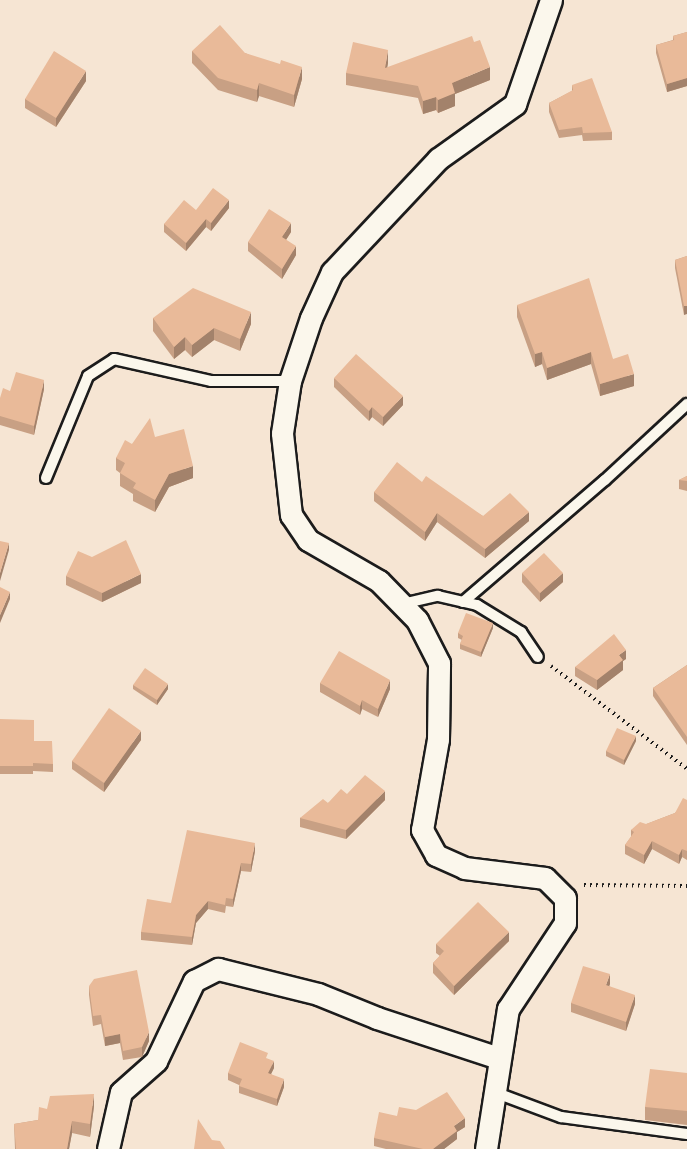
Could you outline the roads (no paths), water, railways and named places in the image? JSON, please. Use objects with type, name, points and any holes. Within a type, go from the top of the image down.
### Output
[{"type":"street","points":[[486,1149],[508,1009],[565,923],[565,898],[545,878],[465,868],[436,855],[422,830],[438,739],[439,663],[417,620],[379,581],[308,540],[291,514],[282,433],[290,381],[311,318],[332,272],[438,159],[516,104],[551,0]]},
{"type":"street","points":[[108,1149],[121,1092],[156,1061],[194,981],[218,969],[318,994],[377,1018],[499,1058]]},
{"type":"lane","points":[[46,478],[88,376],[114,359],[211,381],[290,381]]},
{"type":"lane","points":[[463,602],[605,480],[687,404]]},
{"type":"lane","points":[[402,604],[438,596],[477,605],[521,632],[538,657]]},
{"type":"lane","points":[[494,1092],[561,1117],[687,1134]]}]
